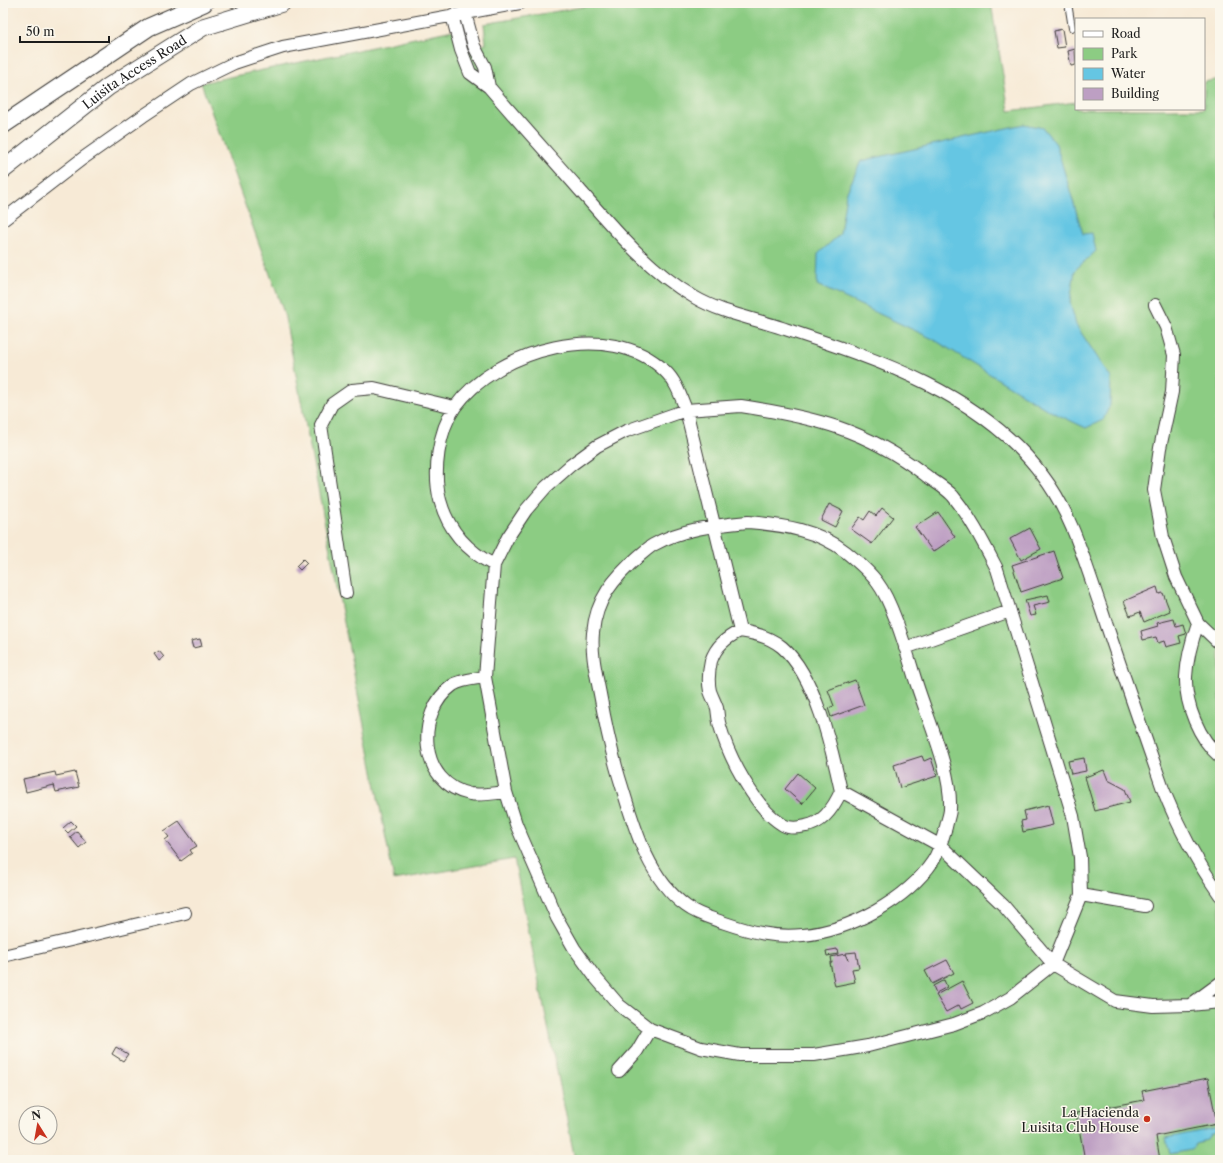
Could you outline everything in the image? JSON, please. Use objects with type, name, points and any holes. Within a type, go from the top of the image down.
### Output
[{"type":"main road","name":"Luisita Access Road","points":[[3,125],[149,27],[204,3]]},
{"type":"main road","name":"Luisita Access Road","points":[[3,170],[108,88],[203,27],[282,3]]},
{"type":"street","points":[[3,220],[143,116],[191,84],[234,63],[283,47],[459,11],[520,3]]},
{"type":"street","points":[[459,11],[461,50],[470,73],[489,87],[622,238],[670,282],[697,299],[737,315],[831,344],[914,376],[986,419],[1017,444],[1042,474],[1058,497],[1079,546],[1163,790],[1176,821],[1197,860],[1220,895]]},
{"type":"street","points":[[1155,305],[1166,327],[1174,355],[1172,392],[1160,448],[1154,490],[1163,537],[1176,577],[1198,623],[1220,644]]},
{"type":"street","points":[[494,565],[478,557],[456,536],[442,509],[436,476],[437,460],[443,433],[454,407],[475,386],[498,369],[516,360],[558,347],[602,344],[638,352],[652,360],[666,371],[676,384],[686,410],[740,632]]},
{"type":"street","points":[[346,593],[321,425],[332,404],[352,390],[374,388],[402,396],[454,407]]},
{"type":"street","points":[[741,406],[783,412],[831,424],[873,441],[914,466],[952,495],[978,532],[994,563],[1073,816],[1080,857],[1081,895],[1053,964],[1010,998],[983,1013],[954,1024],[868,1046],[814,1055],[740,1054],[701,1048],[650,1029],[619,1004],[595,977],[574,948],[557,918],[516,824],[506,792],[485,677],[494,565],[508,537],[526,510],[546,487],[571,465],[597,446],[626,431],[686,410],[741,406]]},
{"type":"street","points":[[748,522],[776,524],[801,529],[821,537],[844,550],[878,582],[888,600],[905,648],[947,776],[950,809],[941,846],[932,862],[917,880],[882,907],[826,931],[806,935],[783,936],[762,934],[703,916],[686,906],[671,893],[644,851],[634,824],[617,769],[593,658],[593,632],[598,608],[611,583],[652,545],[675,536],[714,525],[748,522]]},
{"type":"street","points":[[905,648],[1010,611]]},
{"type":"street","points":[[1198,623],[1190,649],[1186,678],[1190,706],[1204,738],[1210,748],[1220,757]]},
{"type":"street","points":[[740,632],[752,633],[774,642],[783,648],[795,662],[804,677],[822,717],[841,791],[837,801],[823,819],[811,826],[795,828],[783,825],[758,802],[740,774],[720,726],[717,707],[710,690],[709,674],[712,661],[718,647],[728,637],[740,632]]},
{"type":"street","points":[[485,677],[464,680],[453,685],[435,704],[427,729],[429,755],[435,768],[444,780],[456,788],[468,793],[481,795],[506,792]]},
{"type":"street","points":[[841,791],[941,846],[1003,905],[1053,964],[1115,1001],[1153,1006],[1190,1005],[1220,1002]]},
{"type":"street","points":[[1081,895],[1145,906]]},
{"type":"street","points":[[3,956],[185,913]]},
{"type":"street","points":[[1190,1005],[1220,983]]},
{"type":"street","points":[[619,1071],[637,1051],[650,1029]]},
{"type":"lane","points":[[1068,3],[1072,28]]},
{"type":"green space","points":[[604,3],[991,3],[1009,111],[1075,102],[1075,110],[1205,110],[1205,82],[1220,79],[1220,1160],[575,1160],[514,859],[394,880],[284,313],[201,83],[453,30],[461,50],[486,44],[484,24]]},
{"type":"water","points":[[1024,124],[1043,128],[1056,144],[1083,234],[1092,233],[1096,251],[1075,270],[1070,302],[1076,325],[1111,378],[1110,405],[1103,420],[1086,428],[1048,410],[933,339],[817,285],[818,254],[840,234],[846,194],[861,161]]},
{"type":"water","points":[[1220,1127],[1220,1132],[1211,1134],[1207,1140],[1196,1143],[1191,1150],[1170,1154],[1166,1138]]},
{"type":"building","points":[[1062,29],[1065,47],[1057,48],[1054,31]]},
{"type":"building","points":[[1075,49],[1075,65],[1071,66],[1068,51]]},
{"type":"building","points":[[829,504],[843,511],[835,527],[821,520]]},
{"type":"building","points":[[882,508],[893,517],[872,544],[851,529],[860,517],[864,520],[870,511],[876,516]]},
{"type":"building","points":[[938,512],[955,537],[933,552],[915,527]]},
{"type":"building","points":[[1030,528],[1041,549],[1021,560],[1010,539]]},
{"type":"building","points":[[1054,551],[1063,578],[1021,592],[1012,565]]},
{"type":"building","points":[[303,559],[307,563],[300,570],[296,566]]},
{"type":"building","points":[[1157,587],[1159,594],[1163,593],[1170,611],[1144,622],[1140,612],[1130,616],[1124,601]]},
{"type":"building","points":[[1048,595],[1050,602],[1033,606],[1036,615],[1030,616],[1025,600]]},
{"type":"building","points":[[1174,619],[1176,626],[1183,624],[1186,634],[1179,636],[1181,643],[1166,647],[1164,641],[1158,643],[1156,637],[1143,640],[1141,631],[1158,626],[1157,623]]},
{"type":"building","points":[[200,639],[202,646],[193,648],[191,641]]},
{"type":"building","points":[[159,651],[164,657],[159,661],[154,654]]},
{"type":"building","points":[[855,680],[864,705],[831,717],[828,708],[834,706],[828,690]]},
{"type":"building","points":[[922,756],[924,761],[931,758],[937,776],[900,788],[894,765]]},
{"type":"building","points":[[1084,758],[1086,771],[1071,774],[1068,761]]},
{"type":"building","points":[[1104,770],[1108,780],[1125,789],[1130,802],[1095,811],[1085,777]]},
{"type":"building","points":[[55,772],[56,776],[75,772],[79,787],[56,792],[54,785],[26,792],[23,779]]},
{"type":"building","points":[[798,773],[815,788],[802,804],[785,789]]},
{"type":"building","points":[[1048,805],[1053,825],[1023,832],[1021,821],[1026,820],[1024,811]]},
{"type":"building","points":[[71,821],[76,826],[68,833],[63,828]]},
{"type":"building","points":[[179,821],[197,846],[190,850],[192,853],[181,861],[165,840],[169,837],[164,831]]},
{"type":"building","points":[[77,831],[86,842],[79,848],[70,837]]},
{"type":"building","points":[[837,949],[838,954],[827,956],[826,951]]},
{"type":"building","points":[[856,952],[859,968],[852,969],[855,982],[835,986],[830,963],[832,963],[831,957],[845,954],[848,960],[846,953]]},
{"type":"building","points":[[947,960],[954,973],[932,984],[925,971]]},
{"type":"building","points":[[944,980],[947,987],[936,993],[933,986]]},
{"type":"building","points":[[962,981],[973,1003],[961,1009],[959,1005],[946,1012],[936,995]]},
{"type":"building","points":[[116,1047],[128,1054],[123,1061],[112,1054]]},
{"type":"building","name":"La Hacienda Luisita Club House","points":[[1208,1078],[1217,1124],[1156,1136],[1160,1160],[1085,1160],[1076,1113],[1144,1100],[1142,1091]]},
{"type":"place","name":"La Hacienda Luisita Club House","points":[[1147,1119]]}]
